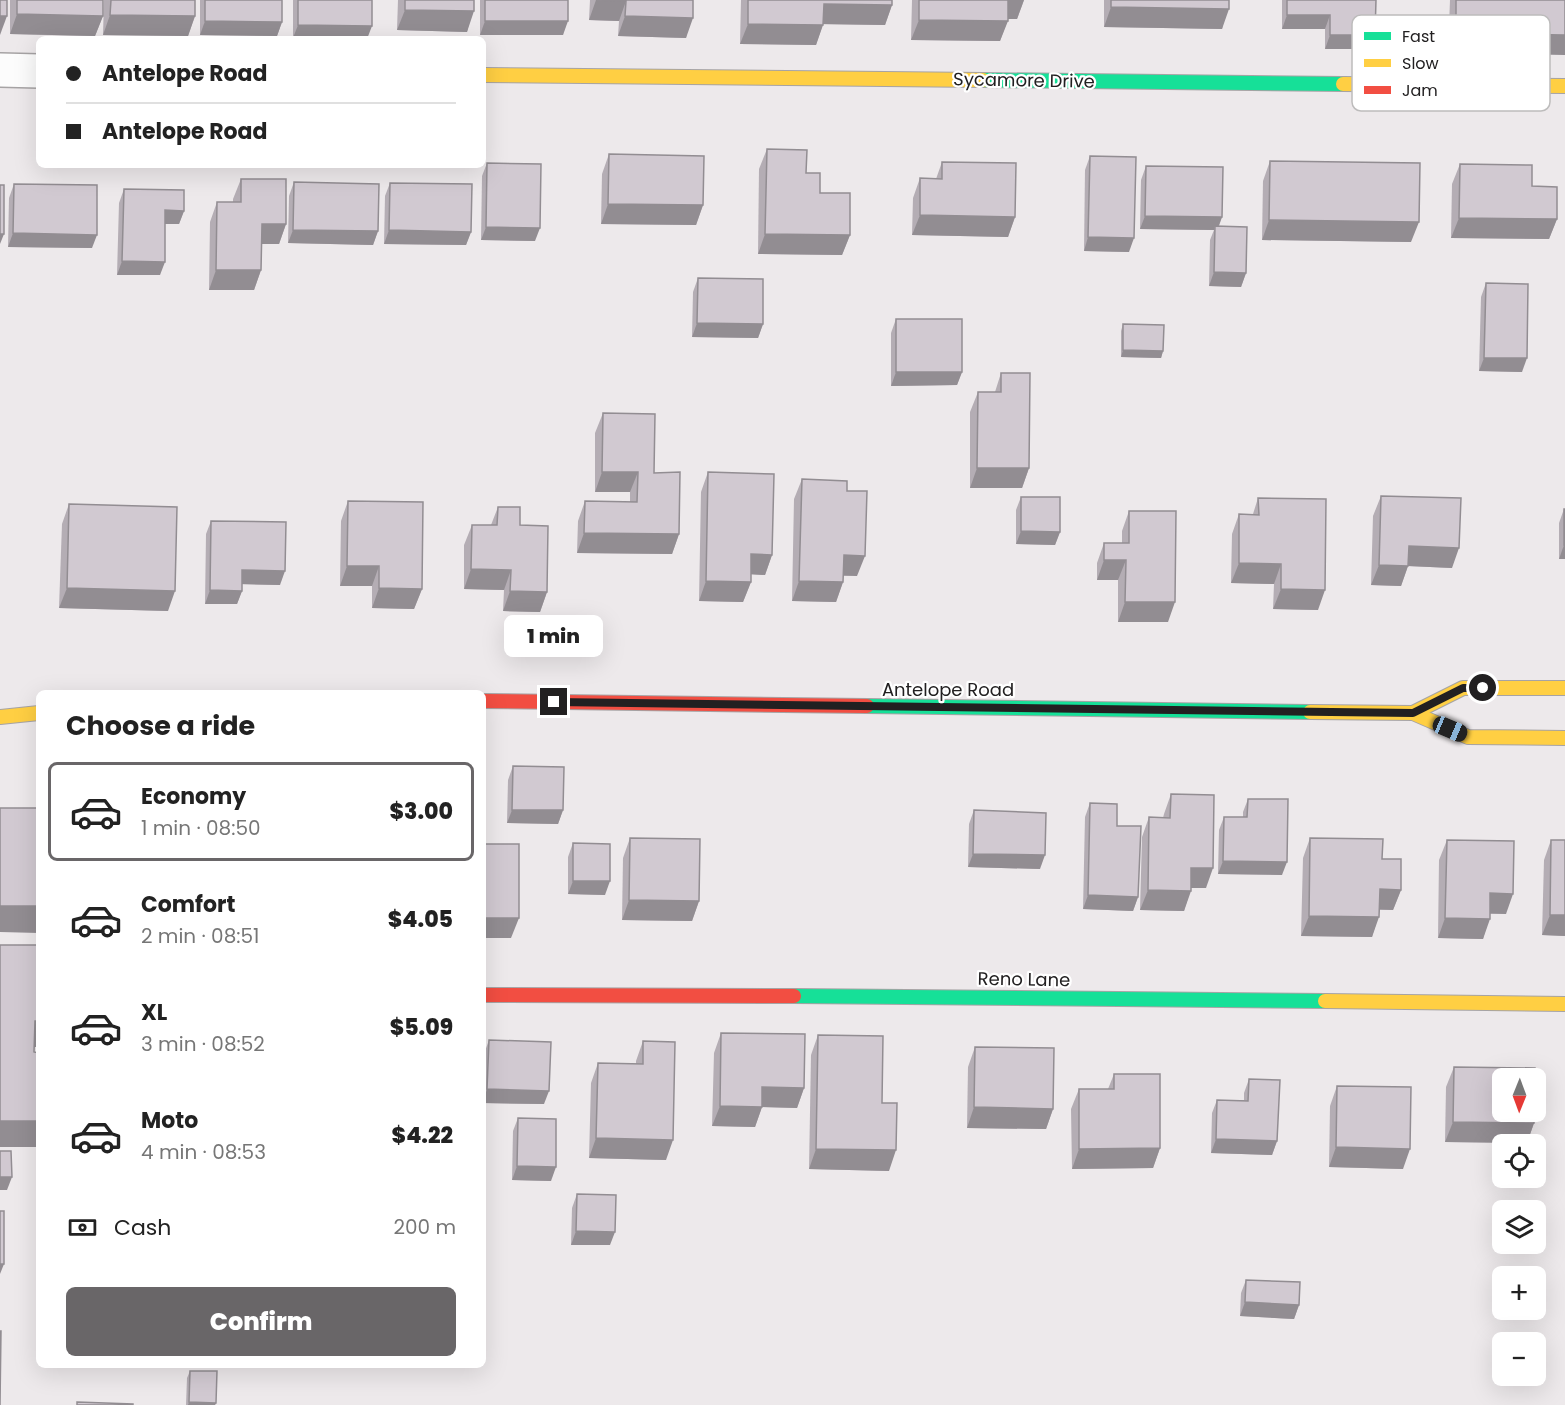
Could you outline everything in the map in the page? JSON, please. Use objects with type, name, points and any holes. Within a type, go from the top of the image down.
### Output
[{"type":"street","points":[[0,70],[36,71]]},
{"type":"street","name":"Sycamore Drive","points":[[486,75],[1352,84]]},
{"type":"street","name":"Sycamore Drive","points":[[1550,86],[1565,86]]},
{"type":"street","name":"Antelope Road","points":[[1413,713],[1463,688],[1565,688]]},
{"type":"street","name":"Antelope Road","points":[[486,701],[1413,713],[1468,737],[1565,738]]},
{"type":"street","points":[[0,717],[36,713]]},
{"type":"street","name":"Reno Lane","points":[[486,995],[982,996],[1565,1004]]},
{"type":"building","points":[[0,0],[7,0],[7,16],[0,16]]},
{"type":"building","points":[[17,0],[103,0],[103,16],[17,14]]},
{"type":"building","points":[[111,0],[195,0],[195,16],[110,15]]},
{"type":"building","points":[[205,0],[282,0],[282,22],[205,21]]},
{"type":"building","points":[[298,0],[372,0],[372,26],[298,25]]},
{"type":"building","points":[[405,0],[474,0],[474,11],[405,10]]},
{"type":"building","points":[[485,0],[568,0],[568,21],[485,21]]},
{"type":"building","points":[[596,0],[693,0],[693,18],[625,16],[626,1]]},
{"type":"building","points":[[748,0],[892,0],[892,5],[824,4],[823,25],[748,24]]},
{"type":"building","points":[[919,0],[1008,0],[1008,21],[919,20]]},
{"type":"building","points":[[1111,0],[1229,0],[1229,9],[1111,7]]},
{"type":"building","points":[[1287,0],[1376,0],[1376,15],[1352,15],[1352,35],[1330,35],[1330,15],[1287,15]]},
{"type":"building","points":[[1456,0],[1565,0],[1565,35],[1550,35],[1550,15],[1456,15]]},
{"type":"building","points":[[767,149],[807,150],[806,173],[820,173],[820,193],[850,193],[850,235],[765,234]]},
{"type":"building","points":[[609,154],[704,156],[703,205],[608,204]]},
{"type":"building","points":[[1090,156],[1136,157],[1134,238],[1088,237]]},
{"type":"building","points":[[1270,161],[1420,163],[1419,222],[1269,220]]},
{"type":"building","points":[[942,162],[1016,163],[1015,217],[920,215],[920,178],[942,179]]},
{"type":"building","points":[[487,163],[541,164],[540,228],[486,227]]},
{"type":"building","points":[[1460,164],[1532,165],[1532,186],[1557,187],[1557,219],[1459,218]]},
{"type":"building","points":[[1146,166],[1223,167],[1222,217],[1145,216]]},
{"type":"building","points":[[241,179],[286,179],[286,224],[262,224],[261,270],[216,270],[217,202],[241,202]]},
{"type":"building","points":[[294,182],[379,184],[378,231],[293,230]]},
{"type":"building","points":[[390,183],[472,184],[471,232],[389,230]]},
{"type":"building","points":[[14,184],[97,185],[97,235],[13,233]]},
{"type":"building","points":[[0,185],[4,185],[4,234],[0,234]]},
{"type":"building","points":[[124,189],[184,190],[184,211],[165,210],[165,262],[122,261]]},
{"type":"building","points":[[1215,226],[1247,227],[1246,273],[1214,272]]},
{"type":"building","points":[[698,278],[763,279],[763,324],[697,323]]},
{"type":"building","points":[[1486,283],[1528,284],[1527,358],[1484,358]]},
{"type":"building","points":[[896,319],[962,319],[962,372],[896,372]]},
{"type":"building","points":[[1123,324],[1164,325],[1163,351],[1123,350]]},
{"type":"building","points":[[1001,373],[1030,373],[1029,468],[977,468],[978,392],[1001,392]]},
{"type":"building","points":[[603,413],[655,414],[654,473],[680,472],[679,534],[584,533],[585,501],[637,502],[638,472],[602,472]]},
{"type":"building","points":[[708,472],[774,474],[772,555],[751,554],[751,582],[706,581]]},
{"type":"building","points":[[802,479],[847,481],[847,491],[867,491],[865,556],[844,555],[843,582],[799,581]]},
{"type":"building","points":[[1381,496],[1461,498],[1459,548],[1409,546],[1408,566],[1379,565]]},
{"type":"building","points":[[1021,497],[1060,497],[1060,532],[1021,531]]},
{"type":"building","points":[[1258,498],[1326,499],[1325,590],[1281,589],[1281,564],[1239,563],[1239,514],[1259,515]]},
{"type":"building","points":[[348,501],[423,502],[422,589],[379,588],[379,566],[347,566]]},
{"type":"building","points":[[69,504],[177,507],[175,591],[67,588]]},
{"type":"building","points":[[498,507],[520,507],[520,525],[548,526],[547,592],[510,591],[511,570],[471,569],[472,525],[497,525]]},
{"type":"building","points":[[1565,509],[1565,545],[1564,545]]},
{"type":"building","points":[[1129,511],[1176,511],[1175,602],[1125,602],[1126,560],[1104,560],[1104,543],[1129,543]]},
{"type":"building","points":[[211,521],[286,522],[285,571],[242,570],[242,591],[210,590]]},
{"type":"building","points":[[513,766],[564,767],[563,810],[512,810]]},
{"type":"building","points":[[1171,794],[1214,795],[1213,868],[1191,868],[1191,891],[1148,890],[1149,817],[1170,818]]},
{"type":"building","points":[[1248,799],[1288,799],[1287,862],[1223,861],[1224,817],[1247,817]]},
{"type":"building","points":[[1090,803],[1117,804],[1117,826],[1141,826],[1138,897],[1088,895]]},
{"type":"building","points":[[0,808],[36,808],[36,906],[0,906]]},
{"type":"building","points":[[974,810],[1046,813],[1045,855],[973,854]]},
{"type":"building","points":[[630,838],[700,839],[699,901],[629,900]]},
{"type":"building","points":[[1310,838],[1383,839],[1382,859],[1401,859],[1401,890],[1380,889],[1379,917],[1309,916]]},
{"type":"building","points":[[1447,840],[1514,841],[1513,894],[1490,893],[1490,919],[1445,918]]},
{"type":"building","points":[[1551,840],[1565,840],[1565,915],[1550,915]]},
{"type":"building","points":[[573,843],[610,844],[610,881],[573,881]]},
{"type":"building","points":[[486,844],[519,844],[519,918],[486,918]]},
{"type":"building","points":[[0,945],[36,945],[34,1052],[36,1052],[36,1121],[0,1121]]},
{"type":"building","points":[[721,1033],[805,1034],[804,1088],[762,1087],[762,1107],[720,1106]]},
{"type":"building","points":[[818,1035],[883,1036],[882,1103],[897,1103],[896,1150],[816,1149]]},
{"type":"building","points":[[489,1040],[551,1042],[549,1091],[487,1089]]},
{"type":"building","points":[[643,1041],[675,1042],[673,1140],[596,1138],[598,1063],[643,1064]]},
{"type":"building","points":[[975,1047],[1054,1048],[1053,1109],[974,1107]]},
{"type":"building","points":[[1454,1067],[1535,1068],[1492,1068],[1492,1122],[1534,1123],[1453,1122]]},
{"type":"building","points":[[1114,1074],[1160,1074],[1160,1148],[1079,1149],[1079,1089],[1114,1089]]},
{"type":"building","points":[[1249,1079],[1280,1080],[1277,1141],[1216,1139],[1217,1100],[1248,1101]]},
{"type":"building","points":[[1337,1086],[1411,1087],[1410,1149],[1336,1147]]},
{"type":"building","points":[[518,1118],[556,1119],[556,1167],[517,1166]]},
{"type":"building","points":[[0,1151],[11,1151],[12,1177],[0,1177]]},
{"type":"building","points":[[577,1194],[616,1195],[615,1232],[576,1231]]},
{"type":"building","points":[[0,1211],[4,1211],[4,1264],[0,1264]]},
{"type":"building","points":[[1246,1280],[1300,1282],[1299,1305],[1245,1302]]},
{"type":"building","points":[[0,1331],[1,1331],[0,1405]]},
{"type":"building","points":[[190,1371],[217,1371],[216,1403],[189,1402]]},
{"type":"building","points":[[77,1402],[133,1404],[133,1405],[77,1405]]},
{"type":"traffic: fast","points":[[983,80],[1343,84]]},
{"type":"traffic: fast","points":[[867,706],[1310,712]]},
{"type":"traffic: fast","points":[[794,996],[1325,1001]]},
{"type":"traffic: slow","points":[[486,75],[983,80]]},
{"type":"traffic: slow","points":[[1343,84],[1352,84]]},
{"type":"traffic: slow","points":[[1550,86],[1565,86]]},
{"type":"traffic: slow","points":[[1413,713],[1463,688],[1565,688]]},
{"type":"traffic: slow","points":[[1310,712],[1413,713],[1468,737],[1565,738]]},
{"type":"traffic: slow","points":[[0,717],[36,713]]},
{"type":"traffic: slow","points":[[1325,1001],[1565,1004]]},
{"type":"traffic: jam","points":[[486,701],[867,706]]},
{"type":"traffic: jam","points":[[486,995],[794,996]]},
{"type":"route","points":[[554,702],[1413,713],[1463,688],[1483,688]]}]
